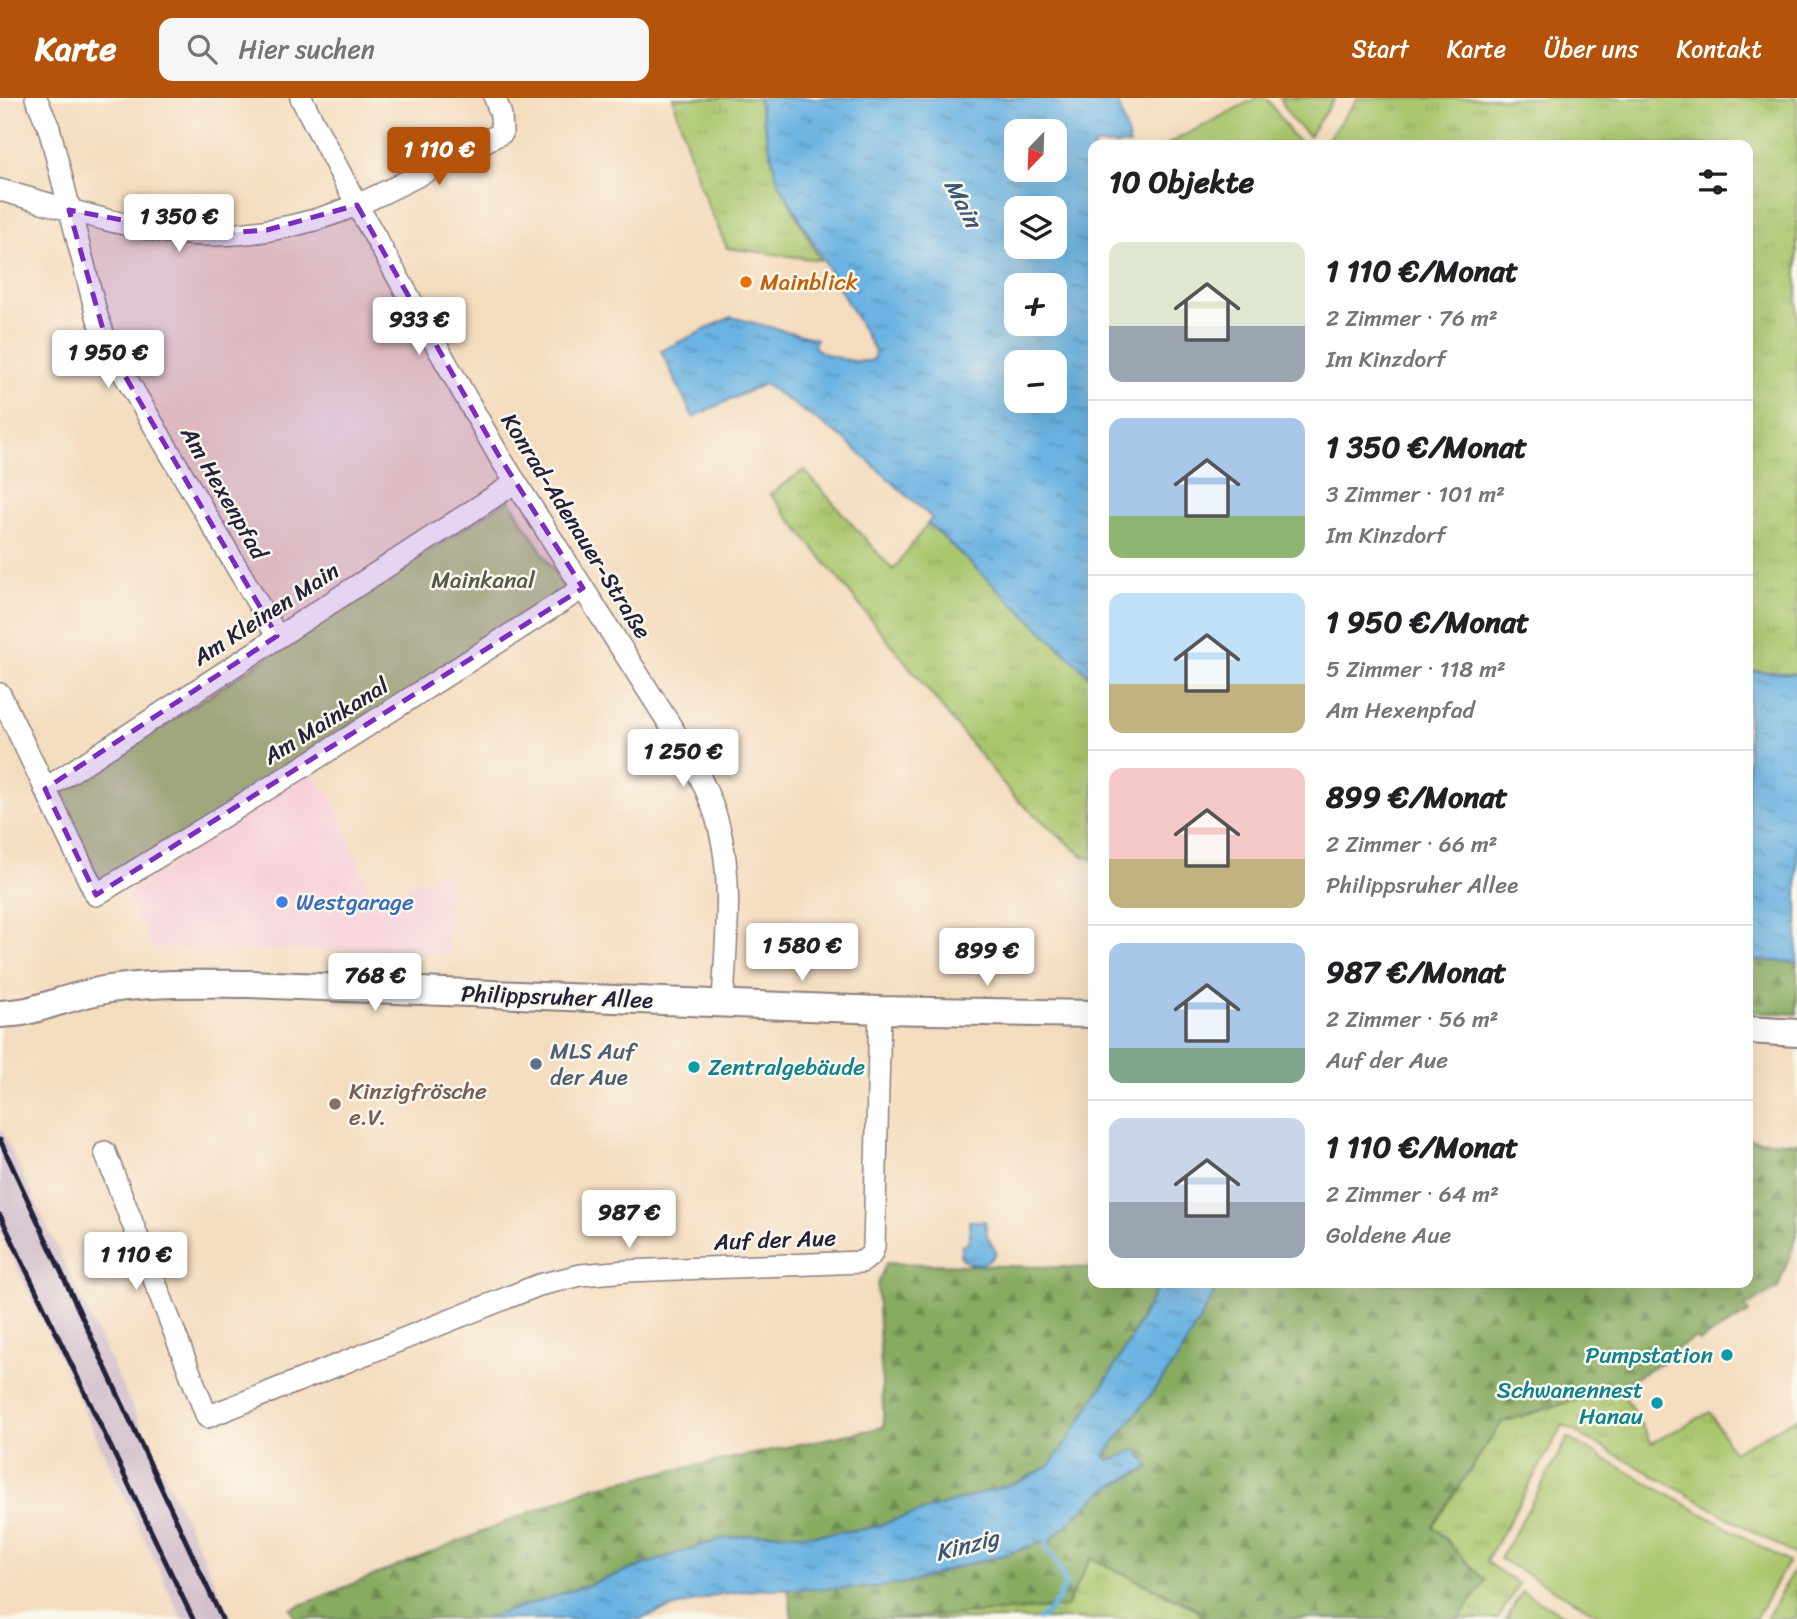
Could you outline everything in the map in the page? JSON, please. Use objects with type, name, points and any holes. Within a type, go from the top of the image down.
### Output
[{"type":"main road","name":"Philippsruher Allee","points":[[0,1030],[12,1013],[83,994],[162,984],[249,984],[880,1010],[1088,1014]]},
{"type":"main road","points":[[1753,1030],[1797,1032]]},
{"type":"street","name":"Am Hexenpfad","points":[[36,98],[49,128],[97,316],[108,347],[277,636]]},
{"type":"street","name":"Konrad-Adenauer-Straße","points":[[301,98],[499,456],[684,747],[705,787],[716,816],[725,857],[723,1004]]},
{"type":"street","points":[[0,190],[144,228],[202,235],[267,230],[358,205],[502,132],[501,115],[495,98]]},
{"type":"street","name":"Am Kleinen Main","points":[[44,789],[515,483]]},
{"type":"street","name":"Am Mainkanal","points":[[44,789],[96,895],[583,588]]},
{"type":"street","points":[[0,694],[44,789]]},
{"type":"street","name":"Auf der Aue","points":[[105,1152],[206,1417],[539,1285],[562,1279],[627,1271],[862,1262],[871,1255],[874,1247],[880,1010]]},
{"type":"highlighted area","points":[[357,205],[499,456],[583,588],[96,895],[45,789],[277,636],[108,347],[69,210],[202,235],[267,230]]},
{"type":"shaded area","points":[[312,771],[334,803],[372,898],[448,872],[448,952],[153,949],[126,894]]},
{"type":"shaded area","points":[[0,1127],[231,1619],[182,1619],[0,1231]]},
{"type":"green space","points":[[673,98],[758,98],[777,179],[820,260],[727,248],[700,187]]},
{"type":"green space","points":[[1256,98],[1267,98],[1298,140],[1176,140]]},
{"type":"green space","points":[[1280,98],[1335,98],[1309,136],[1292,120]]},
{"type":"green space","points":[[1358,98],[1797,98],[1797,674],[1753,671],[1753,140],[1327,140]]},
{"type":"green space","points":[[804,470],[893,570],[928,523],[1088,674],[1088,858],[1014,797],[770,494]]},
{"type":"green space","name":"Mainkanal","points":[[509,499],[567,592],[114,880],[99,879],[62,800],[63,791]]},
{"type":"green space","points":[[1753,960],[1797,962],[1797,1014],[1753,1011]]},
{"type":"green space","points":[[1753,1139],[1797,1143],[1797,1235],[1778,1288],[1745,1307],[1749,1313],[1699,1341],[1695,1338],[1674,1350],[1663,1362],[1619,1387],[1502,1422],[1433,1526],[1485,1581],[1458,1619],[1205,1619],[1196,1608],[1091,1558],[1066,1607],[887,1619],[792,1619],[788,1588],[913,1582],[1051,1539],[1103,1491],[1149,1468],[1109,1461],[1104,1456],[1177,1360],[1217,1288],[1753,1288]]},
{"type":"green space","points":[[886,1263],[1088,1268],[1088,1288],[1156,1288],[1121,1356],[1069,1439],[1048,1467],[1021,1481],[866,1529],[814,1535],[770,1533],[722,1539],[484,1619],[296,1619],[291,1609],[593,1487],[884,1427],[877,1285]]},
{"type":"green space","points":[[1619,1387],[1652,1443],[1710,1412],[1733,1452],[1797,1418],[1797,1556],[1563,1425],[1486,1562],[1519,1584],[1498,1619],[1458,1619],[1485,1581],[1433,1526],[1502,1422]]},
{"type":"green space","points":[[1568,1438],[1788,1562],[1755,1619],[1607,1619],[1500,1559]]},
{"type":"green space","points":[[1091,1558],[1196,1609],[1205,1619],[887,1619]]},
{"type":"green space","points":[[1797,1565],[1797,1619],[1766,1619]]},
{"type":"green space","points":[[1522,1591],[1570,1619],[1506,1619]]},
{"type":"water","name":"Main","points":[[758,98],[1117,98],[1129,140],[1088,140],[1088,674],[928,523],[932,518],[844,439],[764,384],[693,417],[661,351],[731,317],[816,339],[814,346],[818,350],[842,359],[873,360],[875,351],[777,179]]},
{"type":"water","points":[[1753,671],[1797,674],[1797,962],[1753,960]]},
{"type":"water","points":[[969,1221],[985,1221],[987,1236],[996,1252],[984,1263],[973,1264],[960,1255],[962,1245],[967,1244],[970,1235]]},
{"type":"water","name":"Kinzig","points":[[1156,1288],[1217,1288],[1177,1360],[1104,1456],[1110,1461],[1138,1449],[1149,1467],[1103,1491],[1051,1539],[913,1582],[866,1588],[763,1589],[720,1594],[641,1619],[484,1619],[722,1539],[770,1533],[814,1535],[866,1529],[1021,1481],[1048,1467],[1069,1439],[1121,1356]]},
{"type":"waterway","points":[[1039,1619],[1052,1608],[1066,1584],[1046,1546],[1047,1536]]},
{"type":"railway","points":[[0,1140],[222,1619]]},
{"type":"railway","points":[[0,1215],[193,1619]]},
{"type":"place","name":"Mainblick","points":[[746,282]]},
{"type":"place","name":"Westgarage","points":[[282,902]]},
{"type":"place","name":"MLS Auf der Aue","points":[[536,1064]]},
{"type":"place","name":"Zentralgebäude","points":[[694,1067]]},
{"type":"place","name":"Kinzigfrösche e.V.","points":[[335,1104]]},
{"type":"place","name":"Pumpstation","points":[[1727,1355]]},
{"type":"place","name":"Schwanennest Hanau","points":[[1657,1403]]}]
